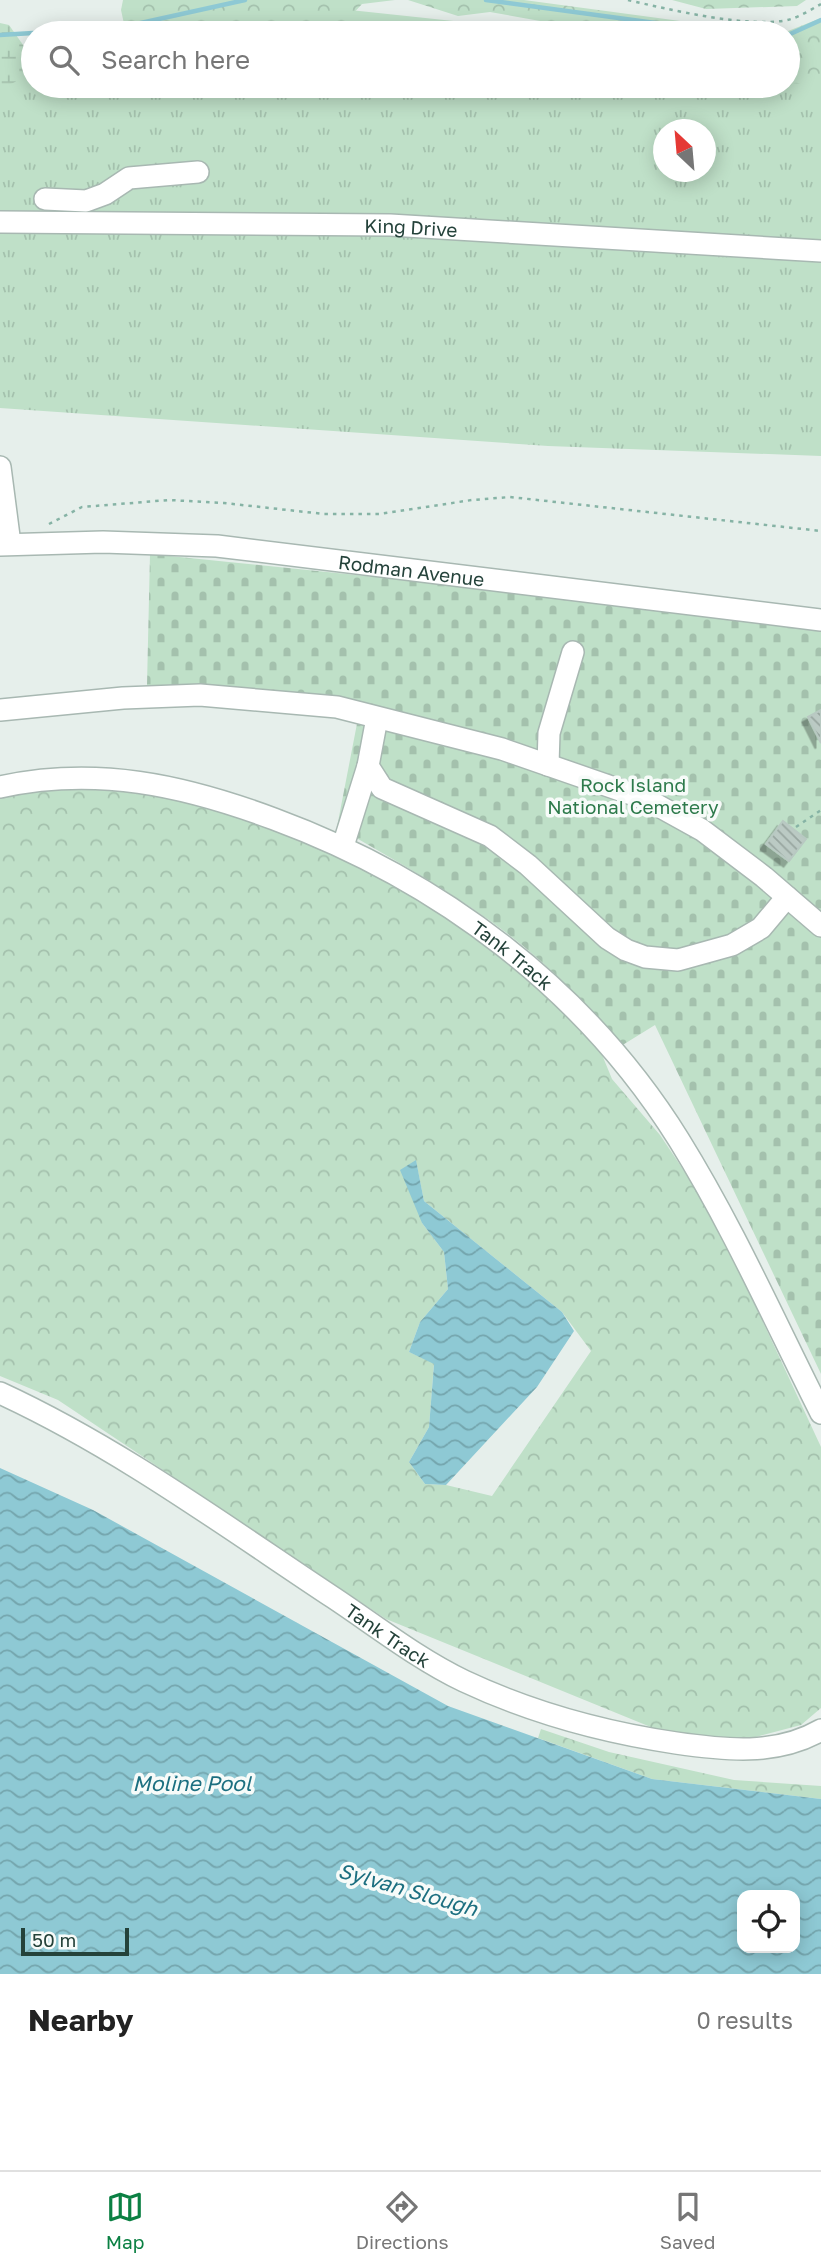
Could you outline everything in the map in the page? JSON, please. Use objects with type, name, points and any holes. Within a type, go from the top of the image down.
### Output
[{"type":"street","points":[[45,198],[86,201],[105,194],[129,178],[198,172]]},
{"type":"street","name":"King Drive","points":[[0,222],[390,225],[821,251]]},
{"type":"street","points":[[0,467],[5,545]]},
{"type":"street","name":"Rodman Avenue","points":[[5,545],[103,542],[217,546],[821,620]]},
{"type":"street","points":[[548,765],[549,733],[573,652]]},
{"type":"street","points":[[0,710],[123,698],[200,695],[337,707],[502,749],[646,799],[729,849],[821,926]]},
{"type":"street","points":[[343,846],[368,766],[377,718]]},
{"type":"street","points":[[368,766],[382,788],[490,836],[528,865],[607,938],[635,954],[678,960],[717,950],[761,928],[787,897]]},
{"type":"street","name":"Tank Track","points":[[0,788],[60,779],[130,779],[207,795],[343,846],[398,874],[452,907],[503,944],[589,1022],[620,1058],[693,1163],[821,1413]]},
{"type":"street","name":"Tank Track","points":[[0,1393],[126,1460],[404,1645],[461,1679],[511,1701],[617,1734],[698,1746],[761,1749],[801,1740],[821,1730]]},
{"type":"path","points":[[628,0],[672,11],[757,21],[791,20],[821,4]]},
{"type":"path","points":[[40,525],[51,524],[82,507],[169,500],[324,514],[379,514],[510,497],[821,531]]},
{"type":"path","points":[[796,827],[821,810]]},
{"type":"green space","points":[[123,0],[395,0],[362,4],[346,21],[123,21],[121,10]]},
{"type":"green space","points":[[408,0],[524,0],[681,21],[540,21],[490,12],[458,16]]},
{"type":"green space","points":[[672,0],[806,0],[797,6],[706,9]]},
{"type":"green space","points":[[350,10],[454,21],[272,21]]},
{"type":"green space","points":[[821,18],[821,85],[800,84],[800,26]]},
{"type":"green space","points":[[0,23],[9,25],[21,42],[21,79],[0,89]]},
{"type":"green space","points":[[821,26],[821,456],[548,446],[0,408],[0,60],[21,57],[21,98],[800,98],[800,31]]},
{"type":"green space","name":"Rock Island National Cemetery","points":[[150,554],[405,580],[821,631],[821,1374],[655,1025],[621,1046],[567,986],[515,939],[458,899],[337,827],[361,703],[147,685]]},
{"type":"green space","points":[[75,787],[128,789],[175,796],[232,814],[379,871],[511,959],[596,1040],[612,1079],[660,1135],[713,1214],[821,1447],[821,1708],[801,1725],[737,1742],[658,1730],[386,1619],[58,1400],[0,1376],[0,796]],"holes":[[[416,1161],[424,1201],[562,1312],[591,1351],[492,1496],[446,1485],[425,1484],[409,1462],[429,1427],[434,1363],[409,1352],[420,1322],[448,1289],[444,1252],[422,1223]]]},
{"type":"green space","points":[[541,1729],[609,1752],[734,1780],[821,1786],[821,1799],[652,1779],[538,1738]]},
{"type":"water","points":[[416,1160],[424,1201],[562,1312],[574,1331],[537,1387],[446,1485],[425,1484],[409,1462],[429,1427],[434,1364],[409,1352],[420,1322],[448,1289],[444,1252],[422,1223],[400,1170]]},
{"type":"water","name":"Moline Pool","points":[[0,1468],[93,1510],[448,1706],[652,1779],[821,1799],[821,1974],[0,1974]]},
{"type":"building","points":[[821,710],[821,743],[808,717]]},
{"type":"building","points":[[783,821],[806,839],[789,861],[766,844]]},
{"type":"waterway","points":[[150,21],[245,0]]},
{"type":"waterway","points":[[486,0],[641,21]]},
{"type":"waterway","points":[[800,30],[821,20]]},
{"type":"waterway","points":[[0,35],[21,34]]},
{"type":"water label","name":"Sylvan Slough","points":[[408,1889]]}]
